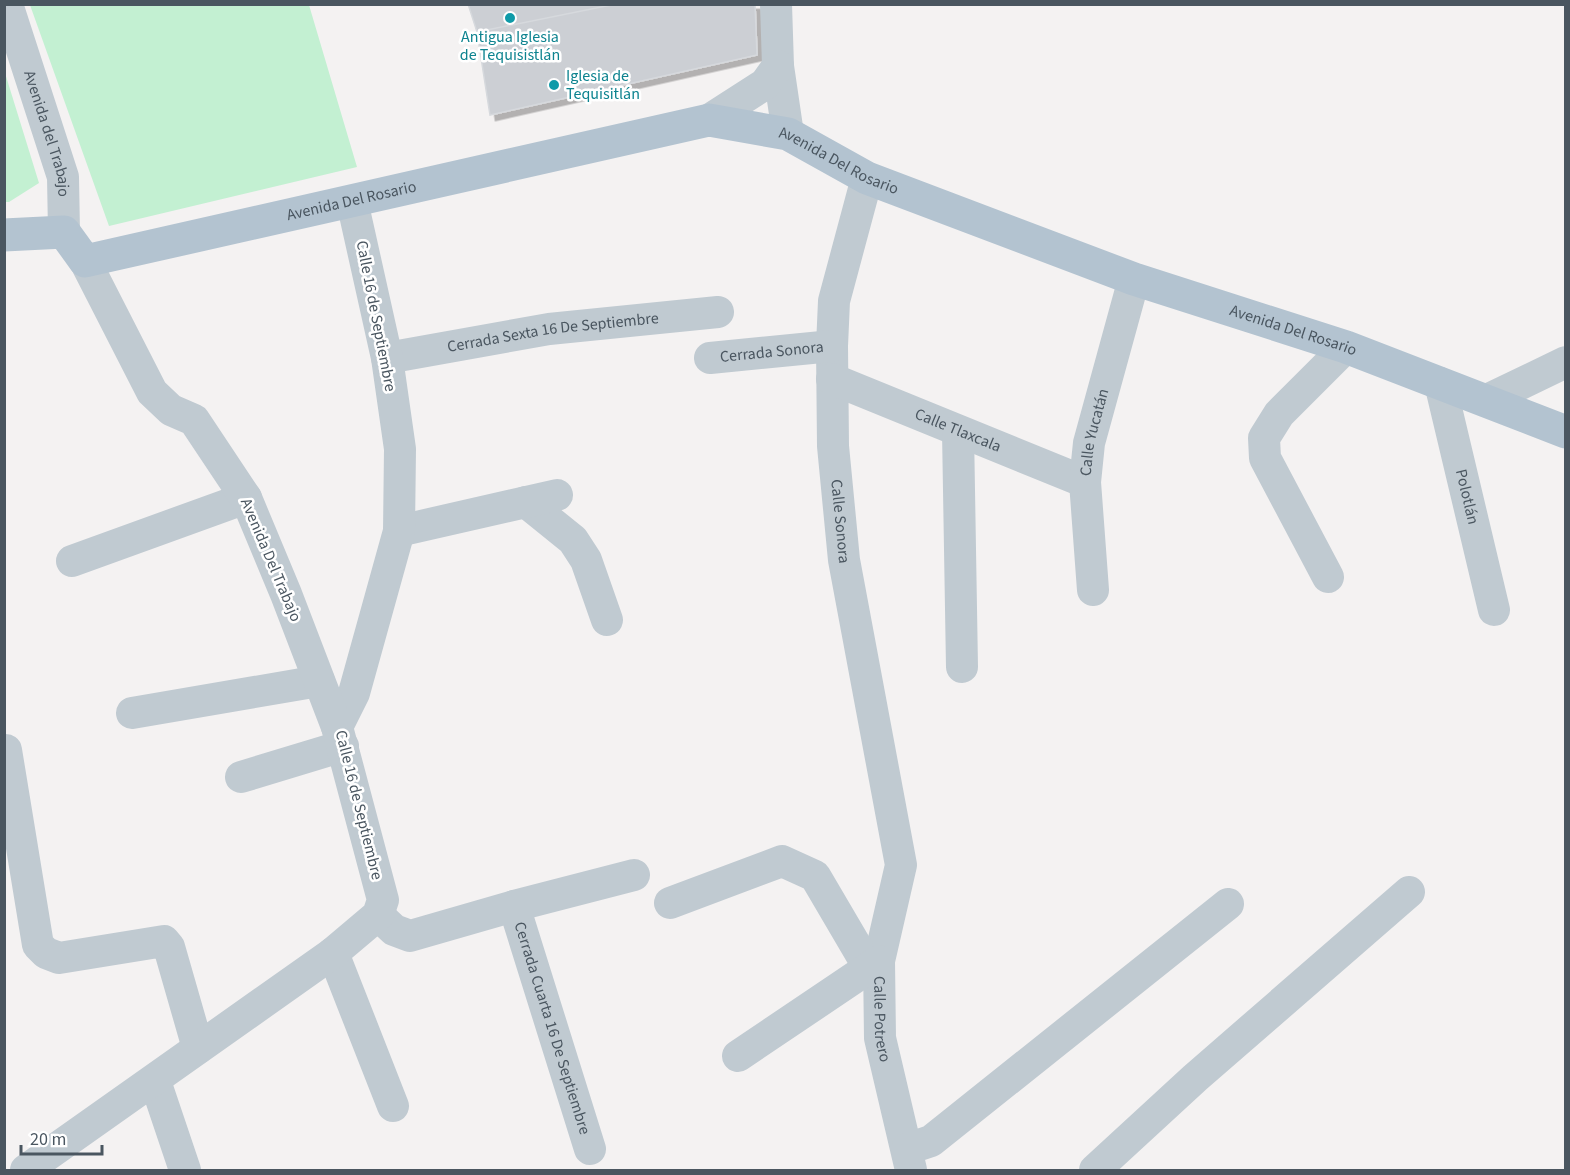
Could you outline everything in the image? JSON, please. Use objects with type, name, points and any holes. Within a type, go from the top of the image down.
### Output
[{"type":"main road","name":"Avenida Del Rosario","points":[[85,261],[709,120],[788,134],[867,178],[1134,279],[1346,347],[1565,432]]},
{"type":"main road","points":[[4,235],[64,232],[85,261]]},
{"type":"street","name":"Avenida del Trabajo","points":[[7,4],[63,177],[64,232]]},
{"type":"street","points":[[777,4],[778,66],[788,134]]},
{"type":"street","points":[[709,120],[765,84],[778,66]]},
{"type":"street","name":"Calle Sonora","points":[[867,178],[834,301],[833,446],[844,560],[901,865]]},
{"type":"street","name":"Calle 16 de Septiembre","points":[[352,201],[387,358],[400,449],[399,531],[340,737],[383,900],[378,915]]},
{"type":"street","name":"Avenida Del Trabajo","points":[[85,261],[152,392],[171,410],[194,420],[246,498],[340,737]]},
{"type":"street","name":"Calle Yucatán","points":[[1093,590],[1086,482],[1089,443],[1134,279]]},
{"type":"street","name":"Cerrada Sexta 16 De Septiembre","points":[[387,358],[549,329],[718,312]]},
{"type":"street","name":"Cerrada Sonora","points":[[710,358],[832,346]]},
{"type":"street","points":[[1328,577],[1265,458],[1263,438],[1279,414],[1346,347]]},
{"type":"street","points":[[1487,400],[1566,362]]},
{"type":"street","name":"Calle Tlaxcala","points":[[832,379],[1086,482]]},
{"type":"street","name":"Polotlán","points":[[1440,383],[1494,610]]},
{"type":"street","points":[[958,431],[962,667]]},
{"type":"street","points":[[399,531],[557,495]]},
{"type":"street","points":[[72,561],[246,498]]},
{"type":"street","points":[[526,502],[573,540],[586,560],[607,620]]},
{"type":"street","points":[[132,712],[319,681]]},
{"type":"street","points":[[241,777],[340,737]]},
{"type":"street","points":[[6,750],[38,945],[46,953],[59,958],[164,941],[168,947],[198,1048]]},
{"type":"street","points":[[670,903],[782,861],[815,876],[874,965],[738,1056]]},
{"type":"street","name":"Calle Potrero","points":[[901,865],[874,965],[880,1038],[909,1160]]},
{"type":"street","name":"Cerrada Cuarta 16 De Septiembre","points":[[378,915],[394,930],[410,936],[634,875]]},
{"type":"street","points":[[1095,1170],[1195,1078],[1409,892]]},
{"type":"street","points":[[909,1160],[1228,904]]},
{"type":"street","name":"Cerrada Cuarta 16 De Septiembre","points":[[514,906],[590,1149]]},
{"type":"street","points":[[27,1170],[333,953],[378,915]]},
{"type":"street","points":[[333,953],[393,1106]]},
{"type":"street","points":[[155,1081],[185,1170]]},
{"type":"green space","points":[[30,5],[309,5],[357,167],[109,226]]},
{"type":"green space","points":[[5,73],[39,183],[9,202],[5,202]]},
{"type":"building","name":"Antigua Iglesia de Tequisistlán","points":[[468,4],[616,4],[477,32]]},
{"type":"building","name":"Iglesia de Tequisitlán","points":[[616,4],[755,4],[757,55],[490,115],[477,32]]},
{"type":"place","name":"Antigua Iglesia de Tequisistlán","points":[[510,18]]},
{"type":"place","name":"Iglesia de Tequisitlán","points":[[554,85]]}]
